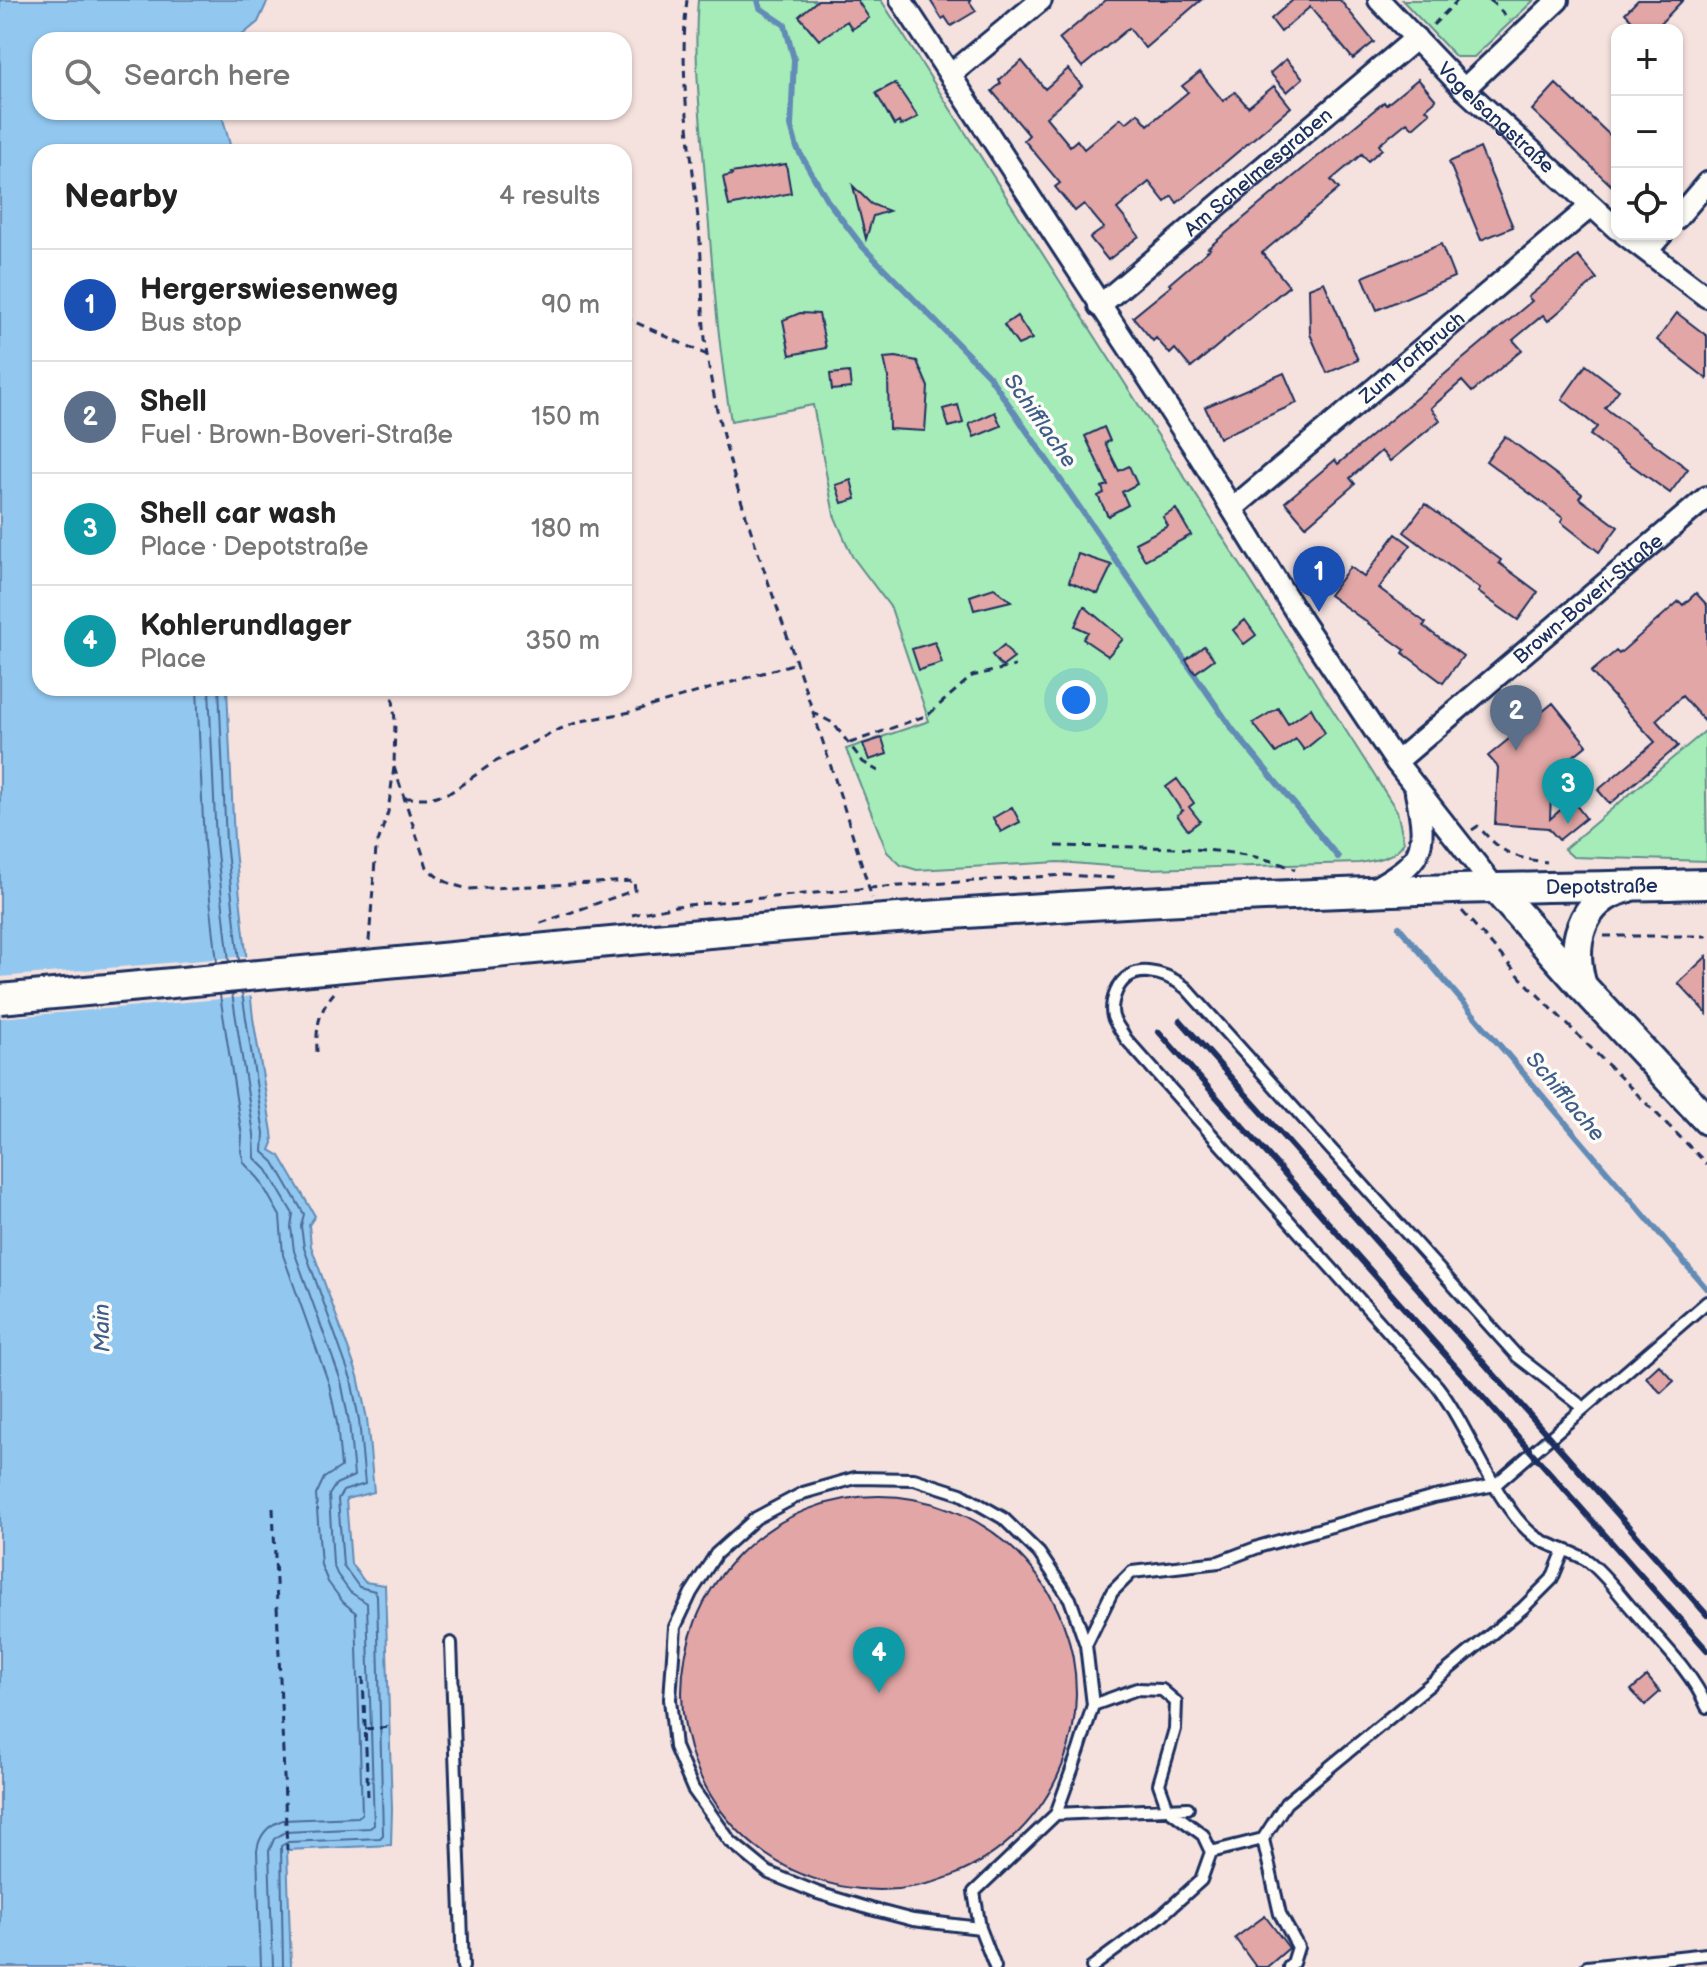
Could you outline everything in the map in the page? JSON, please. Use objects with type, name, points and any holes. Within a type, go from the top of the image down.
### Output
[{"type":"main road","name":"Depotstraße","points":[[0,999],[879,918],[1368,892],[1707,884]]},
{"type":"main road","points":[[1583,987],[1576,957],[1581,927],[1590,911],[1603,899],[1619,890],[1637,886]]},
{"type":"main road","points":[[1495,888],[1707,1120]]},
{"type":"street","points":[[901,0],[1233,508],[1302,622],[1396,762],[1495,888]]},
{"type":"street","points":[[950,75],[1041,0]]},
{"type":"street","name":"Vogelsangstraße","points":[[1379,0],[1464,89],[1611,224]]},
{"type":"street","points":[[1464,89],[1558,0]]},
{"type":"street","name":"Am Schelmesgraben","points":[[1099,306],[1416,38]]},
{"type":"street","points":[[1683,211],[1707,183]]},
{"type":"street","name":"Zum Torfbruch","points":[[1233,508],[1590,207]]},
{"type":"street","points":[[1633,240],[1707,297]]},
{"type":"street","points":[[1648,250],[1657,240]]},
{"type":"street","name":"Brown-Boveri-Straße","points":[[1396,762],[1707,497]]},
{"type":"street","points":[[1368,892],[1402,871],[1420,850],[1423,827],[1415,785]]},
{"type":"lane","points":[[1584,1408],[1517,1356],[1186,988],[1173,977],[1156,972],[1129,976],[1119,985],[1112,1013],[1126,1039],[1437,1386],[1516,1516],[1533,1535],[1580,1556],[1601,1574],[1694,1681],[1707,1707]]},
{"type":"lane","points":[[1086,1645],[1112,1592],[1132,1572],[1219,1562],[1261,1546],[1405,1505],[1495,1485],[1707,1302]]},
{"type":"lane","points":[[980,1928],[913,1920],[818,1893],[769,1873],[730,1841],[693,1789],[675,1747],[670,1699],[675,1627],[691,1593],[716,1554],[756,1518],[803,1493],[855,1478],[914,1479],[961,1494],[1003,1518],[1039,1553],[1070,1599],[1086,1645],[1093,1705],[1056,1814],[974,1892],[980,1928],[995,1967]]},
{"type":"lane","points":[[1211,1852],[1263,1839],[1286,1803],[1523,1608],[1552,1579],[1564,1550]]},
{"type":"lane","points":[[451,1643],[463,1967]]},
{"type":"lane","points":[[1092,1967],[1161,1916],[1201,1880],[1211,1852],[1203,1835],[1168,1809],[1159,1784],[1175,1729],[1176,1702],[1162,1690],[1137,1689],[1093,1705]]},
{"type":"lane","points":[[1056,1814],[1188,1808]]},
{"type":"lane","points":[[1263,1839],[1280,1914],[1298,1947],[1292,1966]]},
{"type":"lane","points":[[1587,1967],[1707,1954]]},
{"type":"path","points":[[687,0],[685,102],[699,230],[707,355],[731,460],[757,551],[869,888]]},
{"type":"path","points":[[1433,25],[1458,0]]},
{"type":"path","points":[[1490,0],[1522,34]]},
{"type":"path","points":[[632,321],[707,355]]},
{"type":"path","points":[[405,798],[429,798],[451,792],[493,763],[581,721],[631,712],[796,663]]},
{"type":"path","points":[[850,743],[928,715],[972,676],[1015,666]]},
{"type":"path","points":[[365,950],[370,939],[376,848],[388,812],[394,767],[393,696]]},
{"type":"path","points":[[812,712],[833,723],[863,762],[878,771]]},
{"type":"path","points":[[394,767],[427,867],[435,876],[452,885],[469,889],[634,881],[635,890],[542,920],[534,926]]},
{"type":"path","points":[[1478,826],[1500,849],[1529,860]]},
{"type":"path","points":[[1056,846],[1203,851],[1251,856],[1297,871]]},
{"type":"path","points":[[1446,890],[1502,957],[1707,1164]]},
{"type":"path","points":[[317,1052],[316,1028],[322,1007],[341,984]]},
{"type":"path","points":[[273,1508],[287,1850]]},
{"type":"path","points":[[363,1677],[368,1796]]},
{"type":"path","points":[[365,1729],[390,1727]]},
{"type":"green space","points":[[698,0],[881,0],[1397,811],[1404,842],[1396,852],[1359,863],[1147,869],[1059,862],[917,870],[901,865],[887,852],[846,749],[929,721],[891,608],[852,556],[834,515],[813,405],[731,421],[715,300],[700,111],[696,44]]},
{"type":"green space","points":[[1402,0],[1534,0],[1474,57],[1456,57]]},
{"type":"green space","points":[[1705,731],[1707,861],[1573,857],[1564,849]]},
{"type":"water","name":"Main","points":[[0,0],[268,0],[258,22],[246,32],[32,32],[32,120],[223,120],[230,144],[32,144],[32,696],[227,696],[234,841],[253,1018],[272,1132],[270,1150],[280,1156],[315,1216],[309,1225],[311,1246],[358,1376],[367,1419],[374,1492],[346,1499],[351,1564],[365,1582],[385,1585],[391,1845],[287,1850],[291,1967],[0,1967]]},
{"type":"pier","points":[[250,956],[255,996],[0,1018],[0,977]]},
{"type":"building","points":[[818,0],[857,0],[869,18],[852,29],[847,21],[819,40],[799,16]]},
{"type":"building","points":[[930,0],[971,0],[976,11],[951,26],[945,17],[942,19]]},
{"type":"building","points":[[1106,0],[1201,0],[1145,48],[1129,28],[1082,67],[1059,39]]},
{"type":"building","points":[[1293,0],[1340,0],[1374,42],[1353,59],[1310,7],[1281,32],[1271,19]]},
{"type":"building","points":[[1638,0],[1683,0],[1660,24],[1635,24],[1625,13]]},
{"type":"building","points":[[1286,59],[1303,78],[1287,92],[1270,73]]},
{"type":"building","points":[[1022,61],[1045,89],[1068,69],[1082,86],[1046,117],[1070,146],[1077,140],[1084,149],[1121,118],[1126,123],[1138,113],[1148,125],[1188,92],[1182,86],[1200,72],[1223,101],[1235,92],[1248,107],[1274,86],[1291,107],[1177,203],[1172,196],[1165,202],[1149,182],[1117,209],[1139,236],[1108,260],[1090,238],[1104,228],[1084,204],[1075,211],[1055,187],[1060,183],[1024,140],[1029,135],[992,91],[1001,83],[999,80]]},
{"type":"building","points":[[1418,79],[1436,100],[1426,109],[1430,113],[1413,128],[1407,122],[1379,145],[1382,149],[1368,161],[1362,154],[1331,180],[1339,189],[1262,253],[1289,286],[1191,368],[1175,349],[1170,354],[1156,338],[1153,341],[1133,317],[1270,196],[1384,102],[1386,105]]},
{"type":"building","points":[[895,83],[918,117],[901,126],[899,122],[894,125],[876,93]]},
{"type":"building","points":[[1556,84],[1611,136],[1611,185],[1532,110]]},
{"type":"building","points":[[1480,148],[1513,227],[1481,240],[1449,162]]},
{"type":"building","points":[[786,164],[791,193],[729,206],[723,177]]},
{"type":"building","points":[[853,186],[871,204],[889,211],[873,216],[866,239]]},
{"type":"building","points":[[1441,244],[1454,277],[1377,310],[1363,277]]},
{"type":"building","points":[[1578,256],[1597,279],[1548,321],[1543,315],[1513,340],[1522,350],[1472,392],[1462,381],[1431,408],[1440,420],[1390,461],[1381,451],[1350,478],[1355,484],[1306,526],[1285,502],[1335,460],[1338,464],[1532,301],[1528,297]]},
{"type":"building","points":[[1324,282],[1358,360],[1327,373],[1310,334],[1309,288]]},
{"type":"building","points":[[800,313],[819,314],[826,348],[790,355],[783,320]]},
{"type":"building","points":[[1677,313],[1707,336],[1707,379],[1657,340]]},
{"type":"building","points":[[1017,316],[1032,339],[1018,345],[1004,325]]},
{"type":"building","points":[[884,358],[917,361],[928,387],[925,431],[889,429],[888,376]]},
{"type":"building","points":[[1586,365],[1619,390],[1605,408],[1688,469],[1670,493],[1590,435],[1597,427],[1562,399]]},
{"type":"building","points":[[849,372],[851,388],[832,390],[830,374]]},
{"type":"building","points":[[1284,373],[1297,403],[1219,438],[1205,407]]},
{"type":"building","points":[[958,405],[963,423],[949,427],[943,409]]},
{"type":"building","points":[[995,412],[1001,426],[974,437],[969,424]]},
{"type":"building","points":[[1104,427],[1110,441],[1105,443],[1119,471],[1129,466],[1137,484],[1122,492],[1128,505],[1108,516],[1098,496],[1104,493],[1102,487],[1108,485],[1085,436]]},
{"type":"building","points":[[1505,436],[1582,494],[1579,498],[1618,527],[1599,552],[1561,522],[1563,518],[1486,461]]},
{"type":"building","points":[[851,480],[856,499],[842,503],[836,485]]},
{"type":"building","points":[[1425,504],[1501,560],[1499,563],[1538,592],[1518,620],[1404,532]]},
{"type":"building","points":[[1176,509],[1191,535],[1145,560],[1135,543],[1168,526],[1163,517]]},
{"type":"building","points":[[1396,534],[1411,545],[1379,588],[1463,656],[1443,683],[1403,653],[1405,650],[1329,595],[1350,567],[1364,577]]},
{"type":"building","points":[[1078,554],[1112,565],[1098,594],[1069,582]]},
{"type":"building","points":[[994,588],[1011,601],[974,610],[970,596]]},
{"type":"building","points":[[1696,593],[1707,605],[1707,724],[1682,696],[1656,720],[1678,746],[1610,804],[1598,790],[1655,742],[1591,672],[1616,651],[1619,654],[1679,601],[1683,605]]},
{"type":"building","points":[[1084,606],[1123,639],[1108,656],[1083,639],[1088,632],[1075,626]]},
{"type":"building","points":[[1245,620],[1256,635],[1244,644],[1233,630]]},
{"type":"building","points":[[935,642],[942,663],[919,670],[912,649]]},
{"type":"building","points":[[1004,645],[1014,658],[1002,667],[992,655]]},
{"type":"building","points":[[1204,646],[1214,659],[1195,673],[1186,660]]},
{"type":"building","points":[[1553,703],[1587,745],[1552,773],[1550,819],[1572,800],[1586,818],[1559,840],[1548,828],[1495,824],[1498,767],[1488,756]]},
{"type":"building","points":[[1278,708],[1288,724],[1311,708],[1325,733],[1304,750],[1296,739],[1276,753],[1253,723]]},
{"type":"building","points":[[882,738],[887,754],[869,760],[863,744]]},
{"type":"building","points":[[1177,779],[1194,803],[1189,807],[1200,821],[1188,830],[1177,815],[1184,810],[1166,787]]},
{"type":"building","points":[[1012,807],[1020,822],[1001,832],[993,818]]},
{"type":"building","points":[[1707,956],[1707,1014],[1678,983]]},
{"type":"building","points":[[1659,1365],[1674,1381],[1661,1393],[1646,1377]]},
{"type":"building","points":[[879,1496],[917,1500],[954,1511],[989,1529],[1018,1554],[1043,1583],[1061,1618],[1072,1655],[1076,1693],[1072,1731],[1061,1768],[1043,1803],[1018,1832],[989,1857],[954,1875],[917,1886],[879,1890],[841,1886],[804,1875],[769,1857],[740,1832],[715,1803],[697,1768],[686,1731],[682,1693],[686,1655],[697,1618],[715,1583],[740,1554],[769,1529],[804,1511],[841,1500]]},
{"type":"building","points":[[1647,1676],[1660,1692],[1645,1705],[1631,1690]]},
{"type":"building","points":[[1265,1916],[1289,1948],[1267,1967],[1256,1967],[1235,1938]]},
{"type":"waterway","name":"Schifflache","points":[[758,0],[760,8],[785,25],[794,59],[791,126],[797,148],[827,200],[862,246],[989,376],[1233,730],[1338,857]]},
{"type":"waterway","name":"Schifflache","points":[[1399,927],[1706,1288]]},
{"type":"railway","points":[[1180,1020],[1707,1615]]},
{"type":"railway","points":[[1159,1032],[1707,1650]]},
{"type":"place","name":"Hergerswiesenweg","points":[[1319,612]]},
{"type":"place","name":"Shell","points":[[1516,751]]},
{"type":"place","name":"Shell car wash","points":[[1568,824]]},
{"type":"place","name":"Kohlerundlager","points":[[879,1693]]}]
